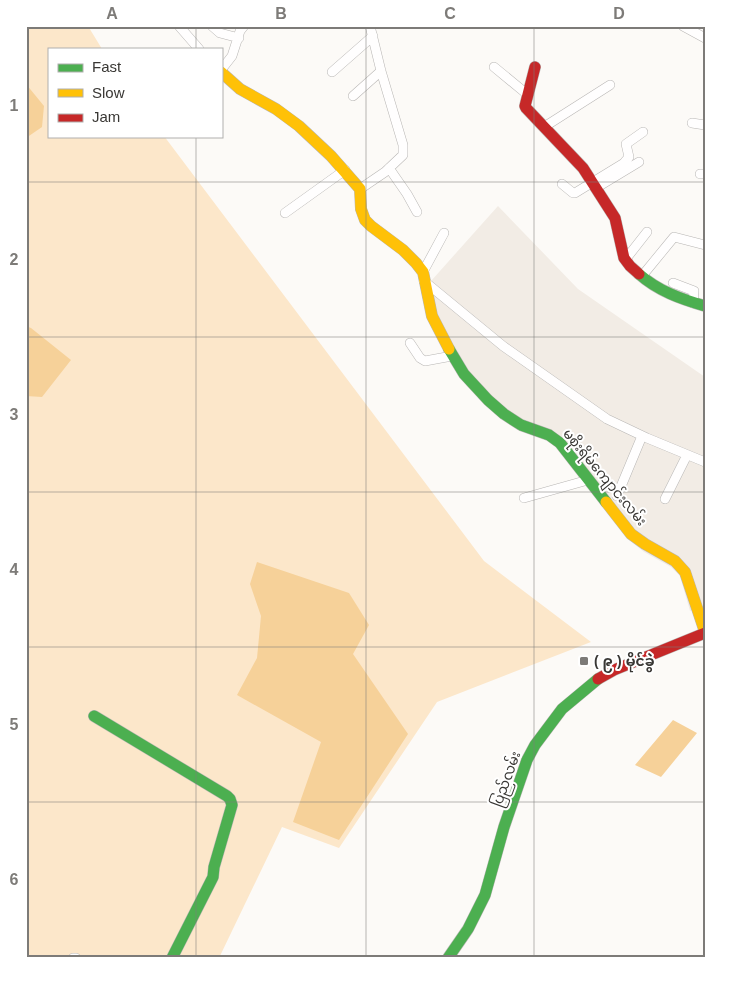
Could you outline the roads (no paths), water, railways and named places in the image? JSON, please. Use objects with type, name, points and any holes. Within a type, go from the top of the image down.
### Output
[{"type":"main road","points":[[535,66],[525,106],[583,168],[615,218],[625,260],[642,276],[664,292],[705,306]]},
{"type":"main road","points":[[222,72],[228,80],[242,91],[276,109],[311,136],[345,170],[360,189]]},
{"type":"main road","name":"မစိုးရိမ်ကျောင်းလမ်း","points":[[360,189],[360,204],[363,216],[367,222],[371,227],[402,249],[418,266],[423,276],[432,316],[452,356],[464,374],[488,400],[521,425],[549,435],[560,443],[631,534],[675,561],[685,572],[705,633]]},
{"type":"main road","name":"ပြည်လမ်း","points":[[448,958],[468,929],[485,896],[504,827],[527,760],[535,745],[562,709],[598,679],[614,670],[705,633]]},
{"type":"main road","points":[[94,716],[227,796],[232,805],[214,867],[213,877],[172,958]]},
{"type":"street","points":[[179,26],[198,48]]},
{"type":"street","points":[[212,26],[220,33],[239,38]]},
{"type":"street","points":[[222,70],[232,56],[240,31],[244,26]]},
{"type":"street","points":[[360,189],[389,168],[403,155],[403,146],[370,26]]},
{"type":"street","points":[[683,26],[705,38]]},
{"type":"street","points":[[332,72],[373,36]]},
{"type":"street","points":[[494,67],[528,95]]},
{"type":"street","points":[[353,96],[381,71]]},
{"type":"street","points":[[544,127],[610,85]]},
{"type":"street","points":[[692,123],[705,125]]},
{"type":"street","points":[[594,186],[624,163],[629,157],[626,144],[643,132]]},
{"type":"street","points":[[562,184],[573,193],[594,186],[639,162]]},
{"type":"street","points":[[389,168],[417,212]]},
{"type":"street","points":[[285,213],[345,170]]},
{"type":"street","points":[[625,260],[647,232]]},
{"type":"street","points":[[444,233],[423,276],[503,346],[607,419],[642,436],[705,462]]},
{"type":"street","points":[[642,276],[674,236],[705,245]]},
{"type":"street","points":[[673,283],[694,291],[693,302]]},
{"type":"street","points":[[410,343],[420,358],[425,361],[452,356]]},
{"type":"street","points":[[617,496],[642,436]]},
{"type":"street","points":[[665,500],[687,455]]},
{"type":"street","points":[[524,498],[588,480]]},
{"type":"place","name":"( ၉ ) မိုင်ခွဲ","points":[[584,661]]}]
